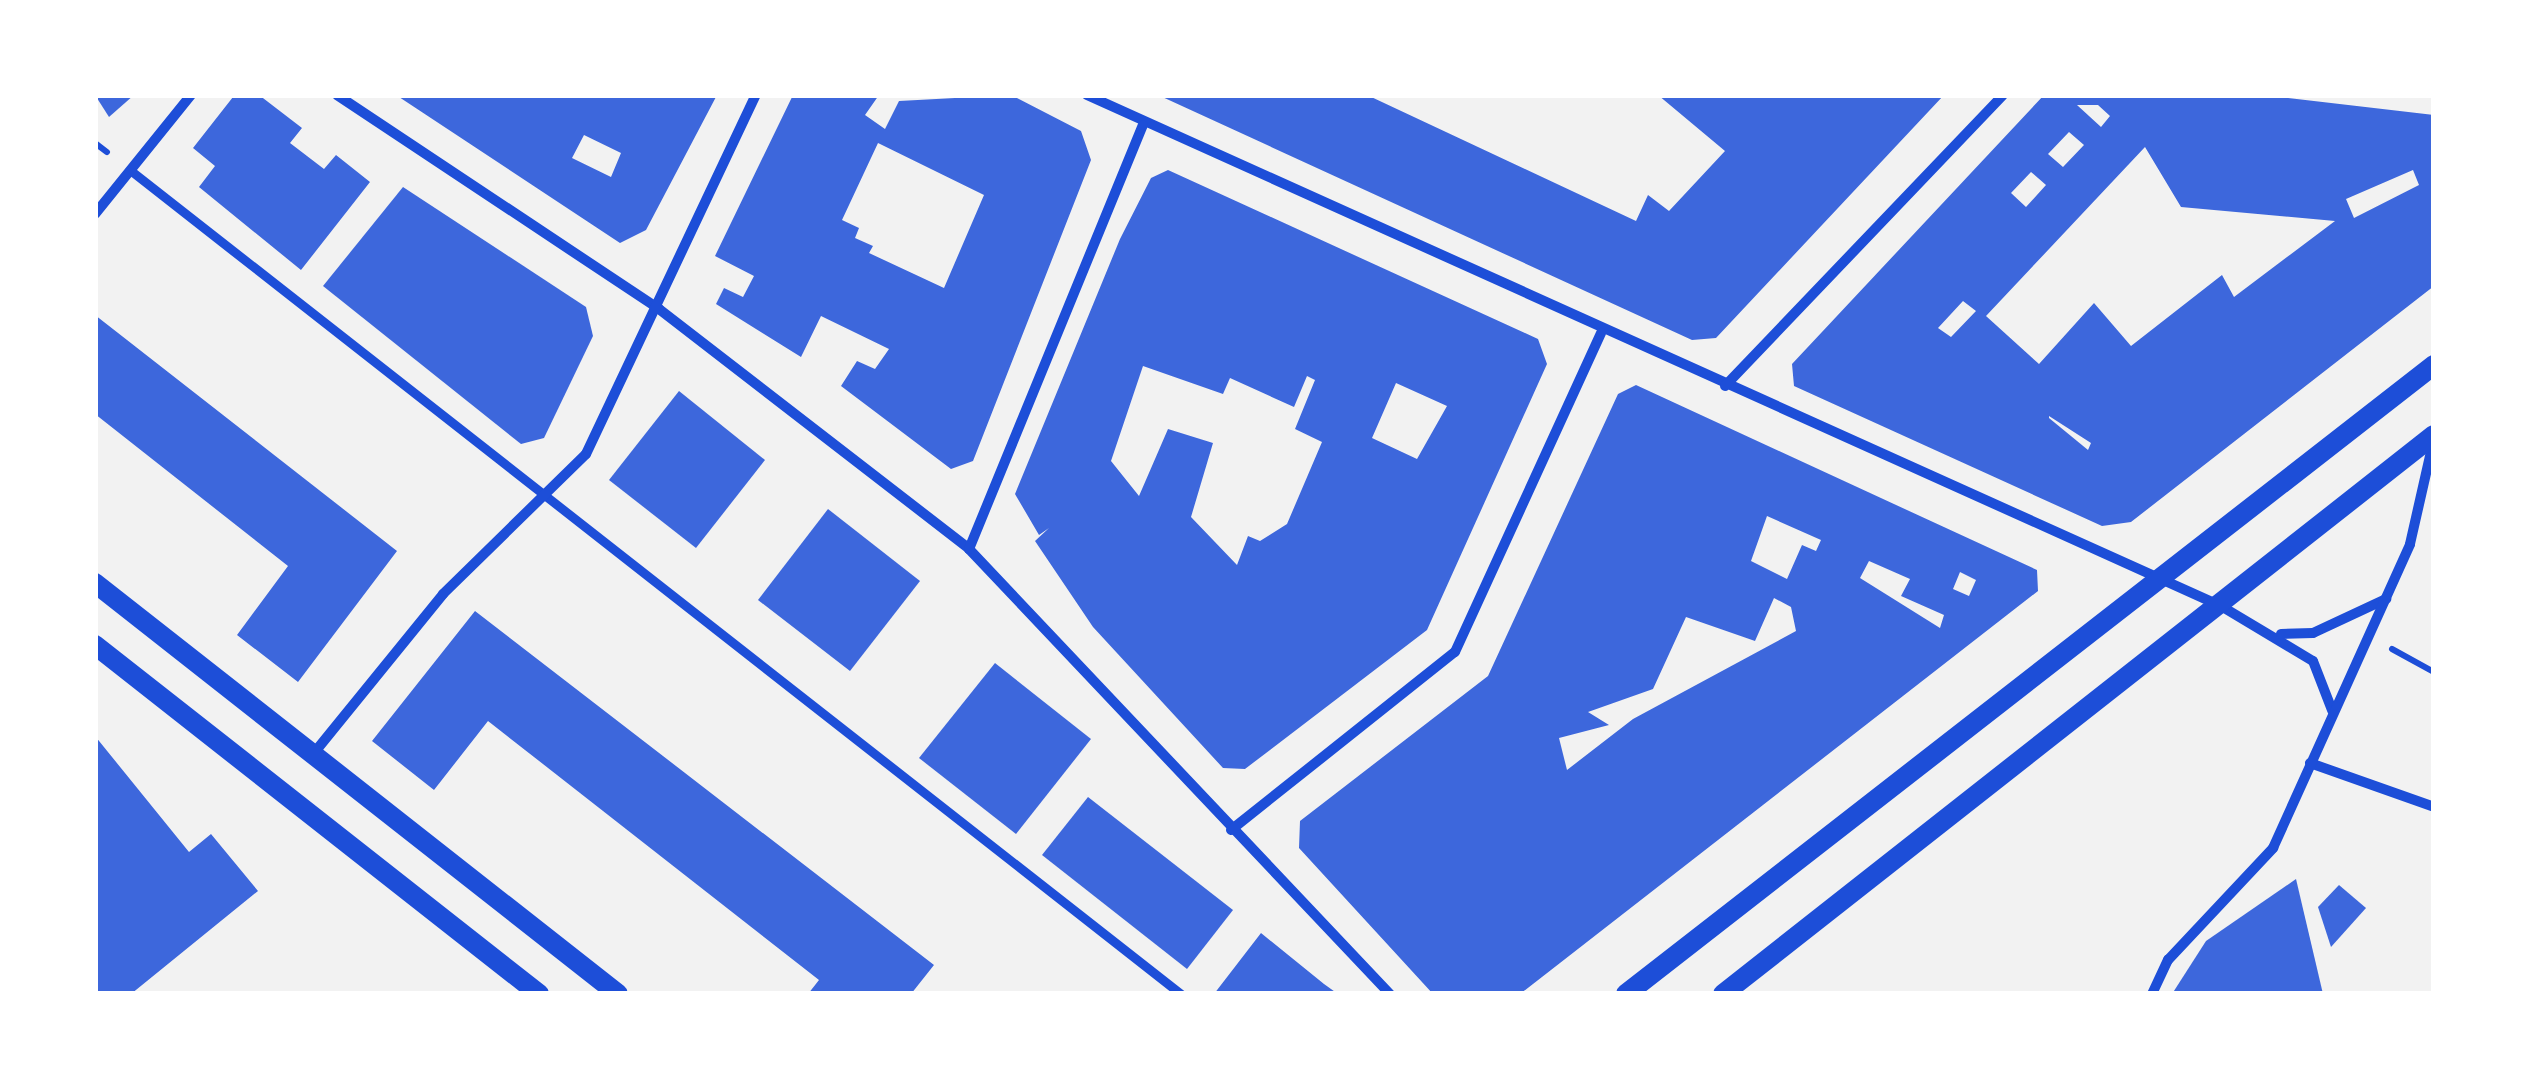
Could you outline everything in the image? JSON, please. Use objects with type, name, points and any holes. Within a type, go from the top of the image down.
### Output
[{"type":"main road","points":[[1626,994],[2434,365]]},
{"type":"main road","points":[[1723,994],[2434,436]]},
{"type":"main road","points":[[95,583],[618,994]]},
{"type":"main road","points":[[95,645],[539,994]]},
{"type":"street","points":[[95,214],[191,95]]},
{"type":"street","points":[[336,95],[660,309],[969,549],[1390,994]]},
{"type":"street","points":[[314,753],[443,594],[586,454],[660,309],[756,95]]},
{"type":"street","points":[[1087,95],[1600,334],[2221,606],[2275,634],[2313,662],[2332,710]]},
{"type":"street","points":[[1724,386],[2003,95]]},
{"type":"street","points":[[969,549],[1143,124]]},
{"type":"street","points":[[130,170],[1181,994]]},
{"type":"street","points":[[1231,830],[1455,652],[1600,334]]},
{"type":"street","points":[[2152,994],[2168,960],[2259,868],[2387,598],[2423,501],[2434,436]]},
{"type":"street","points":[[2275,634],[2313,633],[2387,598]]},
{"type":"street","points":[[2310,763],[2434,807]]},
{"type":"path","points":[[95,143],[107,152]]},
{"type":"path","points":[[2392,649],[2434,672]]},
{"type":"building","points":[[95,95],[134,95],[109,117]]},
{"type":"building","points":[[259,95],[302,128],[290,143],[324,169],[336,155],[370,182],[301,270],[199,187],[215,166],[193,148],[233,97]]},
{"type":"building","points":[[396,95],[717,95],[646,230],[620,243]],"holes":[[[584,135],[621,153],[611,177],[572,158]]]},
{"type":"building","points":[[793,95],[879,95],[865,115],[885,129],[899,101],[1011,95],[1081,131],[1091,160],[973,461],[951,469],[841,386],[857,361],[875,369],[889,349],[821,316],[801,357],[716,304],[724,288],[743,297],[754,276],[715,256]],"holes":[[[878,143],[984,195],[944,288],[869,253],[873,246],[855,238],[859,228],[842,220]]]},
{"type":"building","points":[[1158,95],[1367,95],[1636,221],[1648,195],[1669,211],[1725,151],[1658,95],[1944,95],[1716,338],[1692,340]]},
{"type":"building","points":[[2044,95],[2262,95],[2434,115],[2434,286],[2131,522],[2102,526],[1794,386],[1792,364]],"holes":[[[2077,105],[2098,105],[2110,116],[2101,127]],[[2069,132],[2084,145],[2063,167],[2048,154]],[[2145,147],[2181,207],[2335,221],[2234,297],[2222,275],[2131,346],[2094,303],[2039,364],[1986,316]],[[2413,170],[2419,185],[2354,218],[2346,199]],[[2031,172],[2046,185],[2026,207],[2011,193]],[[1963,301],[1976,311],[1951,337],[1938,328]],[[2049,416],[2091,443],[2088,450],[2049,418]]]},
{"type":"building","points":[[1168,170],[1538,339],[1547,364],[1427,630],[1245,769],[1223,768],[1093,627],[1035,541],[1049,528],[1039,535],[1015,494],[1120,239],[1151,178]],"holes":[[[1143,366],[1223,394],[1230,378],[1294,407],[1307,376],[1315,380],[1295,429],[1322,442],[1287,524],[1260,541],[1248,536],[1237,565],[1191,517],[1213,443],[1168,429],[1139,496],[1111,461]],[[1396,383],[1447,406],[1417,459],[1372,438]]]},
{"type":"building","points":[[403,187],[586,307],[593,336],[544,438],[521,444],[323,286]]},
{"type":"building","points":[[95,315],[397,551],[298,682],[237,635],[288,566],[95,414]]},
{"type":"building","points":[[1636,385],[2037,570],[2038,591],[1520,994],[1433,994],[1299,848],[1300,821],[1488,676],[1618,394]],"holes":[[[1767,516],[1821,540],[1816,551],[1802,545],[1787,579],[1751,561]],[[1869,561],[1910,579],[1901,596],[1944,615],[1940,628],[1860,578]],[[1960,572],[1976,580],[1969,596],[1953,589]],[[1774,598],[1791,607],[1796,631],[1633,719],[1567,770],[1559,738],[1609,725],[1588,712],[1653,689],[1686,617],[1755,641]]]},
{"type":"building","points":[[679,391],[765,460],[696,548],[609,480]]},
{"type":"building","points":[[828,509],[920,581],[850,671],[758,600]]},
{"type":"building","points":[[475,611],[934,965],[911,994],[808,994],[819,980],[488,721],[434,790],[372,741]]},
{"type":"building","points":[[995,663],[1091,739],[1016,834],[919,758]]},
{"type":"building","points":[[95,736],[189,852],[211,834],[258,891],[131,994],[95,994]]},
{"type":"building","points":[[1088,797],[1233,910],[1187,969],[1042,855]]},
{"type":"building","points":[[2296,879],[2323,994],[2172,994],[2206,941]]},
{"type":"building","points":[[2339,885],[2366,908],[2331,947],[2318,907]]},
{"type":"building","points":[[1261,933],[1324,984],[1338,994],[1214,994]]}]
